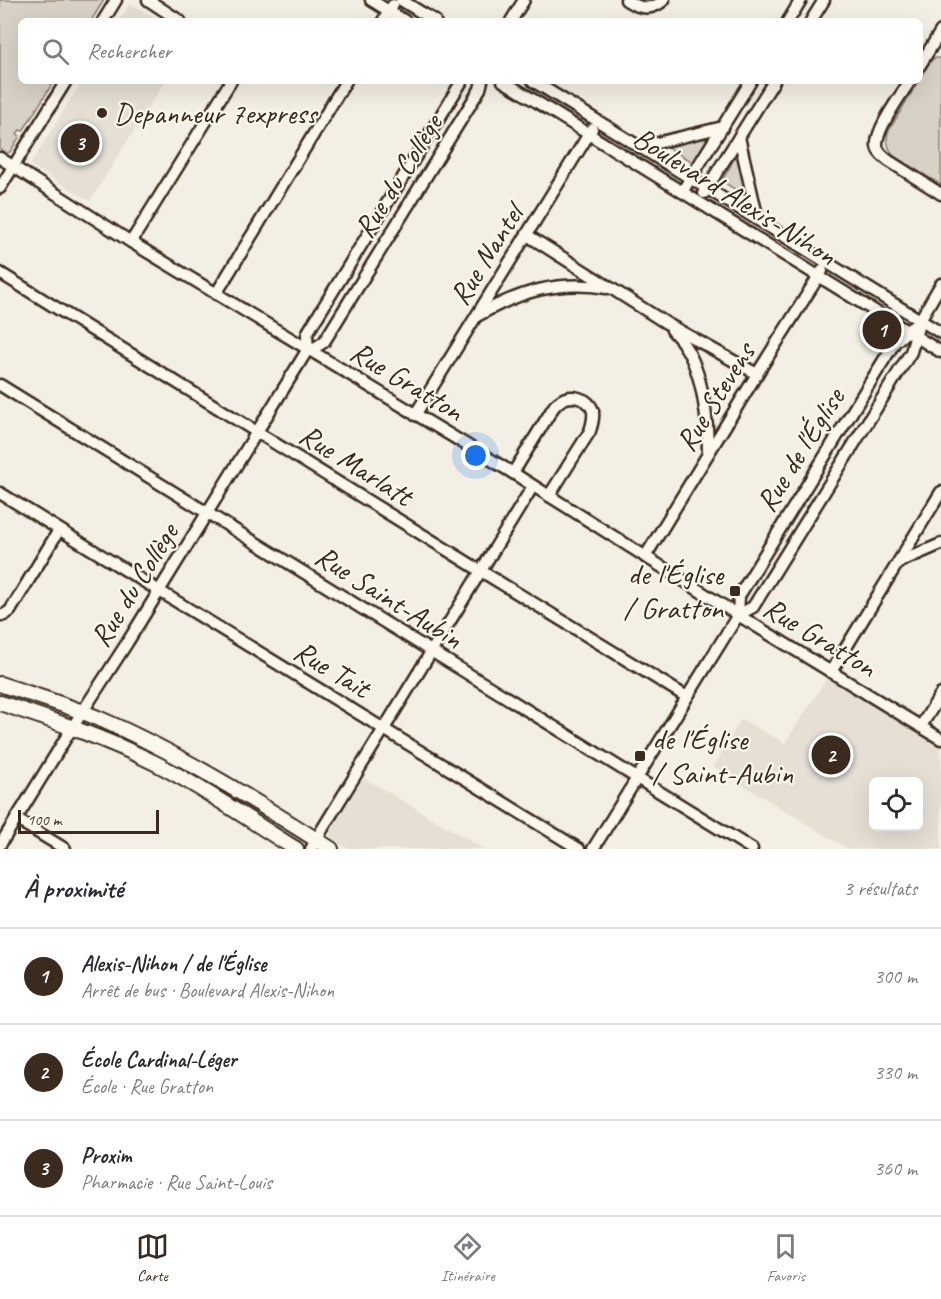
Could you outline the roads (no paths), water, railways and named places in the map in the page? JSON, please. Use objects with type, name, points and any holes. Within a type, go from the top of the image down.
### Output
[{"type":"main road","points":[[0,684],[83,712],[128,732],[183,760],[314,844],[331,849]]},
{"type":"main road","points":[[0,703],[137,754],[214,796],[296,849]]},
{"type":"street","points":[[106,18],[116,0]]},
{"type":"street","points":[[148,0],[175,18]]},
{"type":"street","points":[[371,0],[400,18]]},
{"type":"street","points":[[385,18],[396,0]]},
{"type":"street","points":[[401,0],[430,18]]},
{"type":"street","points":[[513,18],[524,0]]},
{"type":"street","points":[[630,3],[642,8],[651,8],[664,0]]},
{"type":"street","points":[[790,18],[801,0]]},
{"type":"street","points":[[813,18],[824,0]]},
{"type":"street","points":[[923,62],[937,47],[941,32]]},
{"type":"street","points":[[0,188],[64,84]]},
{"type":"street","points":[[131,242],[229,84]]},
{"type":"street","points":[[216,294],[344,84]]},
{"type":"street","name":"Rue du Collège","points":[[0,845],[308,349],[308,332],[460,84]]},
{"type":"street","name":"Rue du Collège","points":[[308,349],[324,342],[481,84]]},
{"type":"street","name":"Boulevard Alexis-Nihon","points":[[508,84],[941,352]]},
{"type":"street","name":"Boulevard Alexis-Nihon","points":[[538,84],[941,333]]},
{"type":"street","points":[[682,192],[749,84]]},
{"type":"street","points":[[699,202],[772,84]]},
{"type":"street","points":[[908,84],[885,120],[877,146],[889,161],[941,194]]},
{"type":"street","name":"Rue Nantel","points":[[415,415],[597,121]]},
{"type":"street","points":[[640,147],[723,127]]},
{"type":"street","points":[[739,137],[758,220]]},
{"type":"street","name":"Rue Gratton","points":[[0,158],[131,242],[513,473],[738,615],[941,739]]},
{"type":"street","points":[[527,235],[666,324],[757,374]]},
{"type":"street","name":"Rue Stevens","points":[[645,557],[827,264]]},
{"type":"street","name":"Rue Marlatt","points":[[0,273],[687,697]]},
{"type":"street","name":"Rue de l'Église","points":[[738,615],[753,607],[910,352],[912,333],[941,284]]},
{"type":"street","points":[[477,317],[499,303],[544,288],[590,286],[613,290]]},
{"type":"street","points":[[666,324],[684,344],[699,379],[706,420],[708,455]]},
{"type":"street","name":"Rue de l'Église","points":[[593,849],[738,615],[739,596],[895,342],[912,333]]},
{"type":"street","name":"Rue Saint-Aubin","points":[[0,385],[752,849]]},
{"type":"street","points":[[513,473],[560,400],[570,397],[580,398],[588,403],[592,410],[593,420],[590,431],[549,496]]},
{"type":"street","points":[[314,844],[533,486]]},
{"type":"street","points":[[831,672],[941,492]]},
{"type":"street","name":"Rue Tait","points":[[0,494],[579,849]]},
{"type":"street","points":[[0,615],[10,611],[59,530]]},
{"type":"street","points":[[899,562],[941,544]]},
{"type":"street","points":[[921,726],[941,694]]},
{"type":"street","points":[[16,819],[64,849]]},
{"type":"place","name":"Depanneur 7express","points":[[102,113]]},
{"type":"place","name":"Proxim","points":[[80,143]]},
{"type":"place","name":"Alexis-Nihon / de l'Église","points":[[882,330]]},
{"type":"place","name":"de l'Église / Gratton","points":[[735,591]]},
{"type":"place","name":"École Cardinal-Léger","points":[[831,755]]},
{"type":"place","name":"de l'Église / Saint-Aubin","points":[[640,756]]}]
